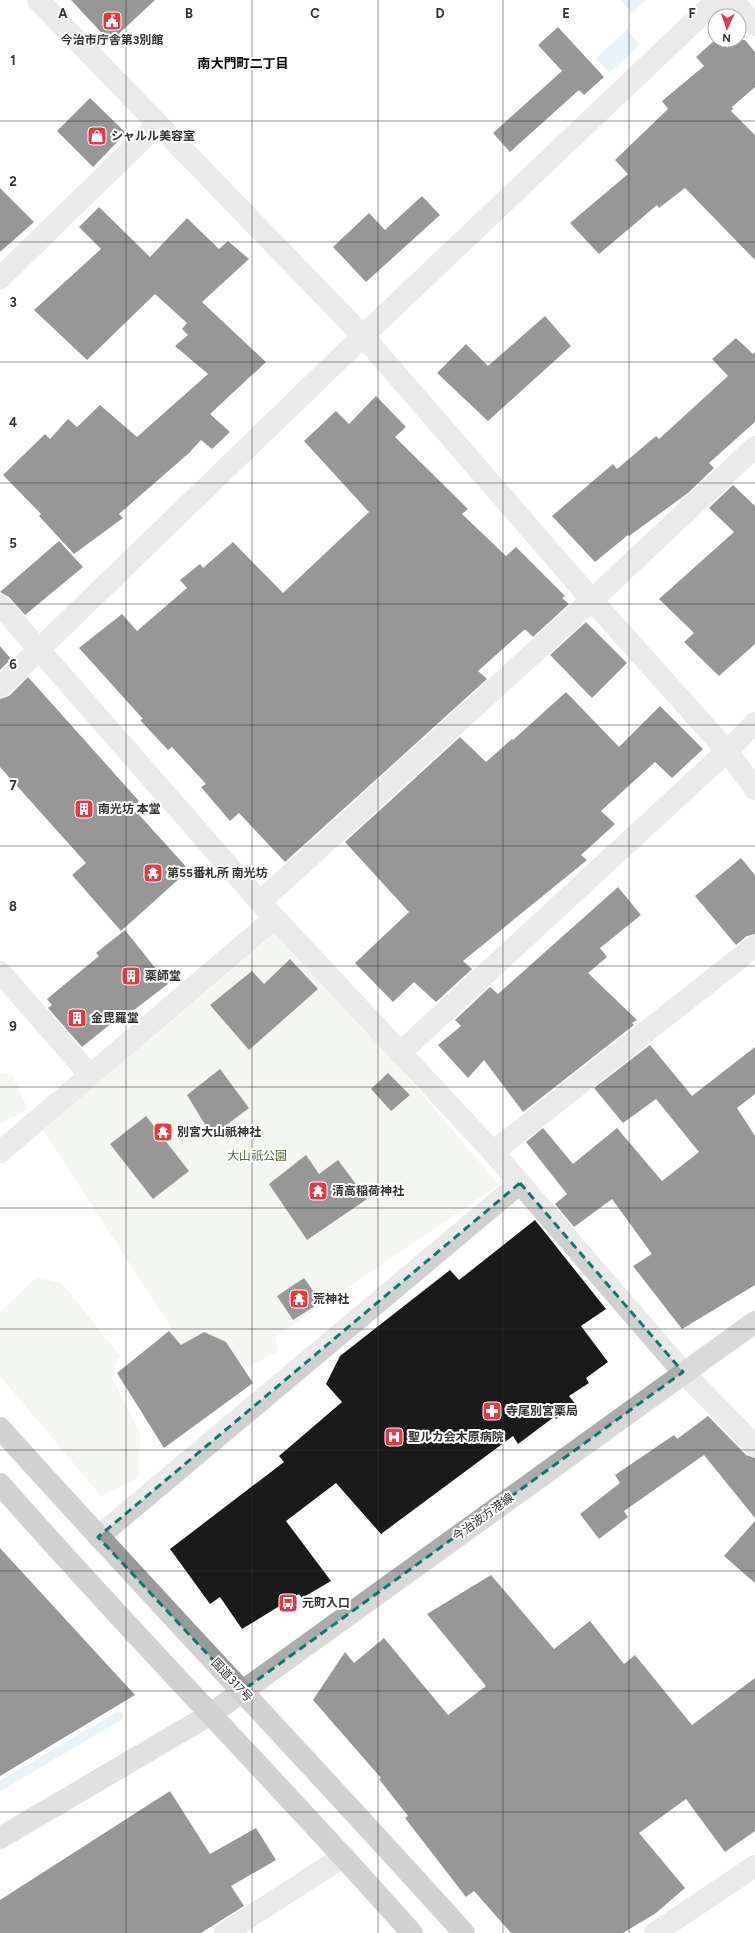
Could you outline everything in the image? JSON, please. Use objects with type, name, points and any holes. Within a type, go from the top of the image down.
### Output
[{"type":"highway","name":"国道317号","points":[[0,1428],[98,1538],[242,1691],[464,1933]]},
{"type":"highway","points":[[0,1484],[55,1547],[344,1856],[412,1933]]},
{"type":"main road","name":"今治波方港線","points":[[211,1714],[682,1372],[755,1322]]},
{"type":"street","points":[[38,0],[364,336],[592,600],[727,751],[755,789]]},
{"type":"street","points":[[0,687],[364,336],[717,0]]},
{"type":"street","points":[[732,0],[755,25]]},
{"type":"street","points":[[0,278],[158,124]]},
{"type":"street","points":[[260,902],[592,600],[755,447]]},
{"type":"street","points":[[0,605],[260,902],[493,1152],[682,1372],[755,1446]]},
{"type":"street","points":[[400,1053],[727,751],[755,723]]},
{"type":"street","points":[[0,1152],[89,1074],[275,918]]},
{"type":"street","points":[[493,1152],[755,946]]},
{"type":"street","points":[[0,972],[89,1074]]},
{"type":"street","points":[[98,1538],[520,1183]]},
{"type":"street","points":[[0,1838],[211,1714]]},
{"type":"street","points":[[225,1933],[344,1856]]},
{"type":"street","points":[[655,1933],[755,1866]]},
{"type":"highlighted area","points":[[520,1183],[683,1372],[242,1691],[98,1537]]},
{"type":"green space","name":"大山祇公園","points":[[281,928],[499,1185],[275,1337],[278,1351],[244,1369],[240,1360],[207,1383],[43,1130]]},
{"type":"green space","points":[[11,1073],[28,1109],[0,1124],[0,1074]]},
{"type":"green space","points":[[36,1278],[61,1282],[120,1356],[111,1376],[140,1433],[138,1478],[101,1496],[0,1376],[0,1312]]},
{"type":"water","points":[[620,0],[646,0],[632,13]]},
{"type":"water","points":[[627,30],[640,45],[609,73],[596,58]]},
{"type":"building","name":"今治市庁舎第3別館","points":[[71,0],[155,0],[110,42]]},
{"type":"building","points":[[558,27],[604,77],[584,95],[579,90],[510,152],[493,133],[562,71],[538,45]]},
{"type":"building","points":[[747,42],[755,52],[755,87],[732,107],[733,109],[731,111],[755,135],[755,260],[685,188],[659,208],[657,205],[599,254],[570,223],[628,174],[615,160],[668,109],[662,101],[704,66],[696,57],[707,47],[747,48]]},
{"type":"building","points":[[90,98],[126,133],[93,167],[57,131]]},
{"type":"building","points":[[0,188],[34,222],[0,252]]},
{"type":"building","points":[[422,196],[440,215],[366,282],[333,247],[369,213],[385,230]]},
{"type":"building","points":[[99,207],[150,257],[187,218],[219,249],[228,241],[249,259],[202,302],[266,362],[210,414],[230,432],[212,449],[201,440],[189,453],[119,514],[123,518],[74,554],[39,516],[41,514],[3,475],[45,434],[50,439],[68,419],[77,427],[100,405],[137,437],[208,374],[175,346],[188,335],[182,329],[187,323],[155,294],[87,360],[34,310],[101,249],[79,227]]},
{"type":"building","points":[[545,316],[571,346],[488,421],[437,373],[466,344],[488,366]]},
{"type":"building","points":[[736,338],[753,354],[755,352],[755,422],[709,463],[714,468],[688,493],[629,536],[628,535],[595,562],[552,516],[613,464],[617,469],[656,436],[659,439],[728,376],[712,359]]},
{"type":"building","points":[[376,396],[406,427],[395,437],[468,509],[462,514],[506,556],[516,547],[565,596],[562,598],[569,604],[533,637],[526,630],[524,630],[478,671],[487,679],[285,862],[239,813],[230,821],[201,787],[206,784],[172,747],[168,750],[140,720],[143,719],[79,648],[122,614],[137,631],[187,588],[180,580],[200,564],[203,568],[233,542],[283,593],[369,512],[304,441],[336,411],[349,424]]},
{"type":"building","points":[[733,485],[755,506],[755,644],[719,676],[684,642],[694,633],[659,599],[734,532],[709,508]]},
{"type":"building","points":[[59,541],[83,567],[25,615],[9,597],[0,592]]},
{"type":"building","points":[[586,622],[627,663],[592,698],[550,655]]},
{"type":"building","points":[[0,646],[11,659],[0,670]]},
{"type":"building","name":"南光坊 本堂","points":[[28,677],[139,801],[132,807],[189,870],[121,931],[72,875],[86,863],[0,767],[0,699],[9,696]]},
{"type":"building","points":[[566,692],[619,747],[660,706],[703,749],[672,778],[655,762],[601,811],[615,824],[581,855],[587,860],[463,961],[472,969],[436,1002],[414,982],[393,1002],[355,963],[409,912],[345,842],[460,737],[486,762],[512,739],[513,740]]},
{"type":"building","points":[[741,858],[755,875],[755,934],[747,936],[736,945],[695,896]]},
{"type":"building","points":[[618,887],[641,915],[600,948],[607,957],[588,973],[637,1020],[632,1023],[634,1025],[523,1112],[484,1060],[468,1078],[438,1045],[461,1026],[455,1020],[490,987],[498,994]]},
{"type":"building","points":[[125,930],[168,984],[130,1013],[128,1010],[82,1047],[48,1008],[52,1005],[47,999],[99,956],[96,953]]},
{"type":"building","points":[[290,959],[318,989],[249,1050],[210,1005],[252,971],[264,984]]},
{"type":"building","points":[[650,1045],[692,1096],[755,1047],[755,1094],[737,1108],[755,1136],[755,1285],[682,1329],[633,1266],[652,1254],[612,1199],[574,1227],[555,1204],[567,1194],[526,1142],[543,1128],[573,1164],[617,1128],[662,1181],[699,1152],[656,1099],[623,1123],[594,1088]]},
{"type":"building","points":[[220,1069],[249,1108],[212,1136],[187,1095]]},
{"type":"building","points":[[388,1073],[410,1095],[391,1111],[371,1089]]},
{"type":"building","points":[[146,1116],[189,1171],[153,1199],[110,1144]]},
{"type":"building","name":"清高稲荷神社","points":[[306,1155],[319,1174],[338,1160],[367,1199],[307,1240],[269,1184]]},
{"type":"building","points":[[535,1220],[606,1309],[581,1326],[608,1362],[586,1378],[589,1383],[569,1396],[576,1405],[556,1419],[554,1417],[518,1444],[513,1436],[381,1534],[336,1483],[286,1521],[331,1581],[302,1598],[299,1594],[242,1629],[220,1597],[210,1604],[170,1549],[284,1462],[279,1456],[342,1402],[326,1384],[340,1356],[450,1270],[459,1280]]},
{"type":"building","name":"荒神社","points":[[304,1278],[321,1302],[293,1320],[277,1296]]},
{"type":"building","points":[[169,1331],[181,1345],[204,1332],[226,1342],[253,1383],[164,1448],[117,1373]]},
{"type":"building","points":[[708,1416],[746,1455],[755,1458],[755,1518],[704,1455],[624,1511],[628,1517],[599,1539],[580,1514],[620,1483],[615,1475],[674,1435],[677,1439]]},
{"type":"building","points":[[755,1521],[755,1583],[724,1556]]},
{"type":"building","points":[[0,1548],[135,1695],[0,1776]]},
{"type":"building","points":[[491,1575],[554,1649],[590,1621],[624,1664],[635,1655],[692,1725],[755,1678],[755,1831],[725,1852],[686,1799],[639,1833],[685,1888],[656,1913],[623,1933],[511,1933],[474,1891],[466,1897],[405,1818],[408,1816],[379,1779],[381,1778],[313,1700],[345,1652],[354,1663],[384,1638],[448,1715],[486,1686],[427,1614]]},
{"type":"building","points":[[170,1791],[210,1854],[256,1828],[276,1860],[231,1886],[244,1906],[201,1933],[0,1933],[0,1900]]},
{"type":"waterway","points":[[0,1786],[119,1716]]},
{"type":"place","name":"今治市庁舎第3別館","points":[[112,21]]},
{"type":"place","name":"シャルル美容室","points":[[97,136]]},
{"type":"place","name":"南光坊 本堂","points":[[84,809]]},
{"type":"place","name":"第55番札所 南光坊","points":[[153,873]]},
{"type":"place","name":"薬師堂","points":[[131,976]]},
{"type":"place","name":"金毘羅堂","points":[[77,1018]]},
{"type":"place","name":"別宮大山祇神社","points":[[163,1132]]},
{"type":"place","name":"清高稲荷神社","points":[[318,1191]]},
{"type":"place","name":"荒神社","points":[[299,1299]]},
{"type":"place","name":"寺尾別宮薬局","points":[[492,1411]]},
{"type":"place","name":"聖ルカ会木原病院","points":[[394,1437]]},
{"type":"place","name":"元町入口","points":[[288,1603]]},
{"type":"district","name":"南大門町二丁目","points":[[243,63]]}]
